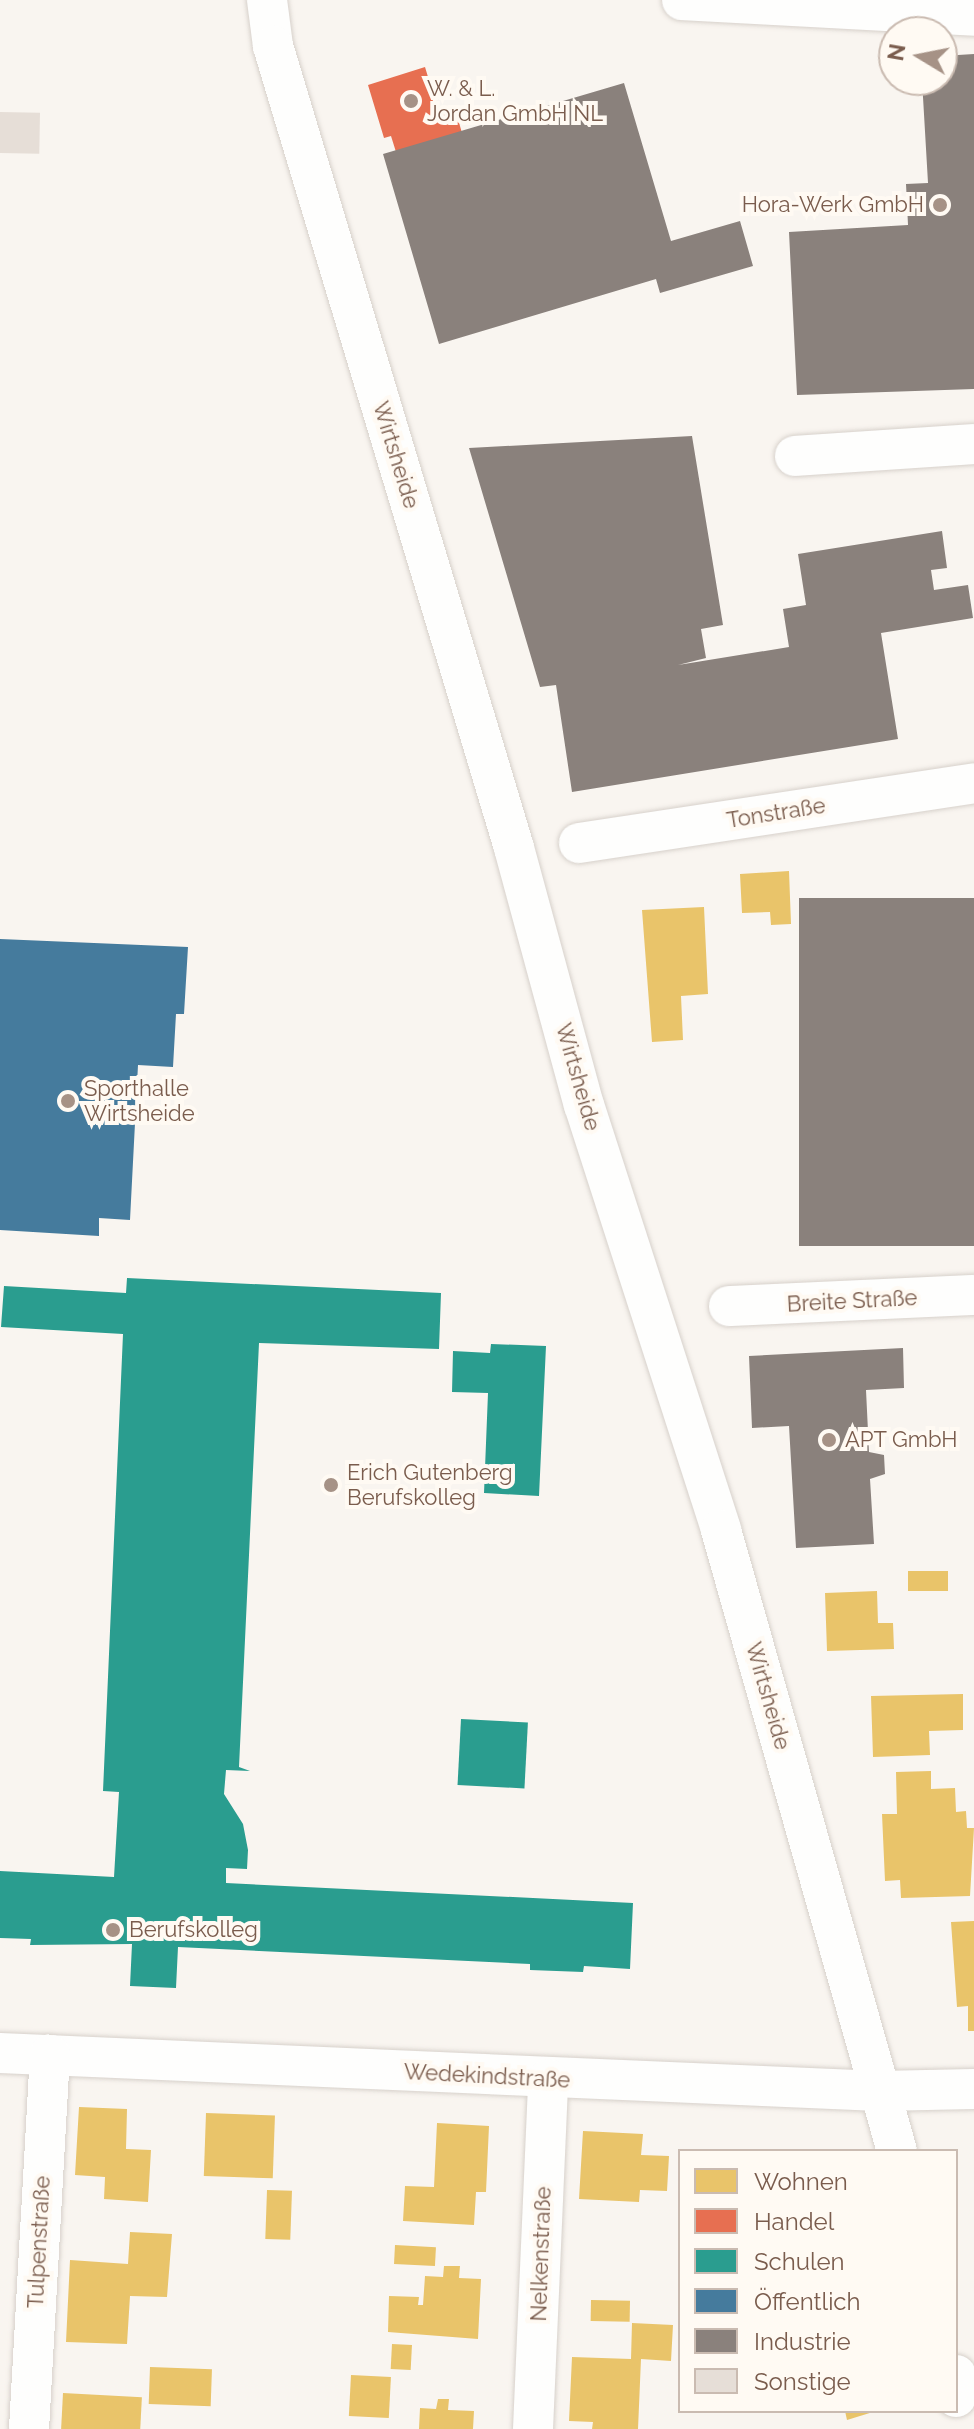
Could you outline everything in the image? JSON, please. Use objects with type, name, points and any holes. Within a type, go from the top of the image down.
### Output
[{"type":"street","name":"Wirtsheide","points":[[267,0],[273,46],[514,848],[584,1105],[721,1530],[896,2149]]},
{"type":"street","points":[[682,0],[974,16]]},
{"type":"street","points":[[795,456],[974,444]]},
{"type":"street","name":"Tonstraße","points":[[579,843],[974,783]]},
{"type":"street","name":"Breite Straße","points":[[729,1306],[974,1295]]},
{"type":"street","name":"Wedekindstraße","points":[[0,2053],[548,2079],[879,2091],[974,2089]]},
{"type":"street","name":"Tulpenstraße","points":[[29,2429],[50,2055]]},
{"type":"street","name":"Nelkenstraße","points":[[533,2429],[548,2079]]},
{"type":"building: Wohnen","points":[[789,871],[791,924],[771,925],[770,912],[742,913],[740,874]]},
{"type":"building: Wohnen","points":[[704,907],[708,994],[681,996],[683,1040],[652,1042],[642,910]]},
{"type":"building: Wohnen","points":[[908,1571],[948,1571],[948,1591],[908,1591]]},
{"type":"building: Wohnen","points":[[877,1591],[878,1623],[893,1623],[894,1649],[827,1651],[825,1593]]},
{"type":"building: Wohnen","points":[[963,1694],[963,1730],[929,1731],[930,1755],[873,1757],[871,1696]]},
{"type":"building: Wohnen","points":[[931,1771],[931,1789],[955,1788],[956,1812],[966,1811],[967,1828],[974,1828],[970,1896],[901,1898],[900,1880],[885,1881],[882,1814],[897,1814],[896,1772]]},
{"type":"building: Wohnen","points":[[974,1921],[974,2031],[968,2031],[968,2006],[957,2007],[951,1922]]},
{"type":"building: Wohnen","points":[[79,2107],[127,2109],[126,2149],[151,2150],[148,2202],[104,2199],[105,2177],[75,2175]]},
{"type":"building: Wohnen","points":[[206,2113],[275,2115],[273,2178],[204,2176]]},
{"type":"building: Wohnen","points":[[437,2123],[489,2126],[486,2192],[476,2192],[474,2225],[403,2221],[405,2186],[434,2187]]},
{"type":"building: Wohnen","points":[[583,2131],[643,2134],[641,2155],[669,2156],[667,2191],[640,2190],[639,2202],[579,2199]]},
{"type":"building: Wohnen","points":[[267,2190],[292,2191],[290,2240],[265,2239]]},
{"type":"building: Wohnen","points":[[130,2232],[172,2234],[167,2297],[130,2296],[127,2344],[66,2342],[70,2260],[128,2264]]},
{"type":"building: Wohnen","points":[[395,2245],[436,2247],[435,2266],[394,2264]]},
{"type":"building: Wohnen","points":[[444,2266],[460,2266],[459,2278],[481,2279],[478,2339],[388,2332],[389,2296],[419,2297],[418,2305],[423,2305],[425,2276],[443,2277]]},
{"type":"building: Wohnen","points":[[591,2300],[630,2301],[630,2322],[591,2321]]},
{"type":"building: Wohnen","points":[[632,2323],[673,2325],[671,2361],[641,2359],[638,2429],[592,2429],[593,2422],[569,2421],[572,2357],[631,2359]]},
{"type":"building: Wohnen","points":[[392,2344],[412,2345],[411,2370],[391,2369]]},
{"type":"building: Wohnen","points":[[150,2367],[212,2369],[211,2406],[149,2404]]},
{"type":"building: Wohnen","points":[[351,2375],[391,2377],[389,2418],[349,2416]]},
{"type":"building: Wohnen","points":[[63,2393],[142,2397],[140,2429],[61,2429]]},
{"type":"building: Wohnen","points":[[438,2399],[449,2399],[448,2410],[474,2411],[473,2429],[419,2429],[420,2408],[436,2409]]},
{"type":"building: Wohnen","points":[[845,2413],[870,2413],[847,2420]]},
{"type":"building: Handel","points":[[425,67],[438,110],[454,105],[462,133],[396,152],[391,136],[384,138],[368,85]]},
{"type":"building: Schulen","points":[[127,1278],[441,1293],[439,1349],[259,1343],[239,1767],[250,1771],[226,1770],[224,1794],[243,1824],[248,1850],[247,1869],[226,1868],[226,1883],[633,1903],[630,1969],[584,1966],[583,1972],[530,1970],[530,1964],[178,1947],[176,1988],[130,1986],[132,1944],[30,1945],[31,1939],[0,1938],[0,1871],[114,1877],[119,1792],[103,1791],[123,1334],[1,1327],[4,1286],[126,1293]]},
{"type":"building: Schulen","points":[[491,1344],[546,1346],[539,1496],[484,1493],[488,1393],[452,1392],[453,1351],[490,1353]]},
{"type":"building: Schulen","points":[[461,1719],[528,1723],[524,1788],[458,1785]]},
{"type":"building: Öffentlich","name":"Sporthalle Wirtsheide","points":[[0,939],[188,947],[184,1014],[176,1014],[173,1067],[138,1065],[130,1220],[99,1218],[99,1236],[0,1230]]},
{"type":"building: Industrie","name":"Hora-Werk GmbH","points":[[974,54],[974,389],[797,395],[789,232],[908,225],[906,184],[928,183],[923,96],[958,96],[958,55]]},
{"type":"building: Industrie","points":[[624,83],[671,241],[740,221],[753,266],[660,293],[656,279],[439,344],[383,154]]},
{"type":"building: Industrie","points":[[692,436],[723,625],[701,629],[706,658],[678,665],[789,647],[783,609],[806,605],[798,554],[942,531],[947,568],[931,570],[934,590],[968,585],[973,618],[881,633],[898,739],[572,792],[556,685],[540,687],[469,448]]},
{"type":"building: Industrie","points":[[799,898],[974,898],[974,1246],[799,1246]]},
{"type":"building: Industrie","name":"APT GmbH","points":[[903,1348],[904,1388],[866,1390],[869,1452],[884,1455],[885,1474],[870,1479],[874,1544],[796,1548],[789,1426],[752,1428],[749,1356]]},
{"type":"building: Sonstige","points":[[0,112],[40,113],[39,154],[0,153]]},
{"type":"place","name":"W. & L. Jordan GmbH NL","points":[[411,101]]},
{"type":"place","name":"Hora-Werk GmbH","points":[[940,205]]},
{"type":"place","name":"Sporthalle Wirtsheide","points":[[68,1101]]},
{"type":"place","name":"APT GmbH","points":[[829,1440]]},
{"type":"place","name":"Erich Gutenberg Berufskolleg","points":[[331,1485]]},
{"type":"place","name":"Berufskolleg","points":[[113,1930]]}]
